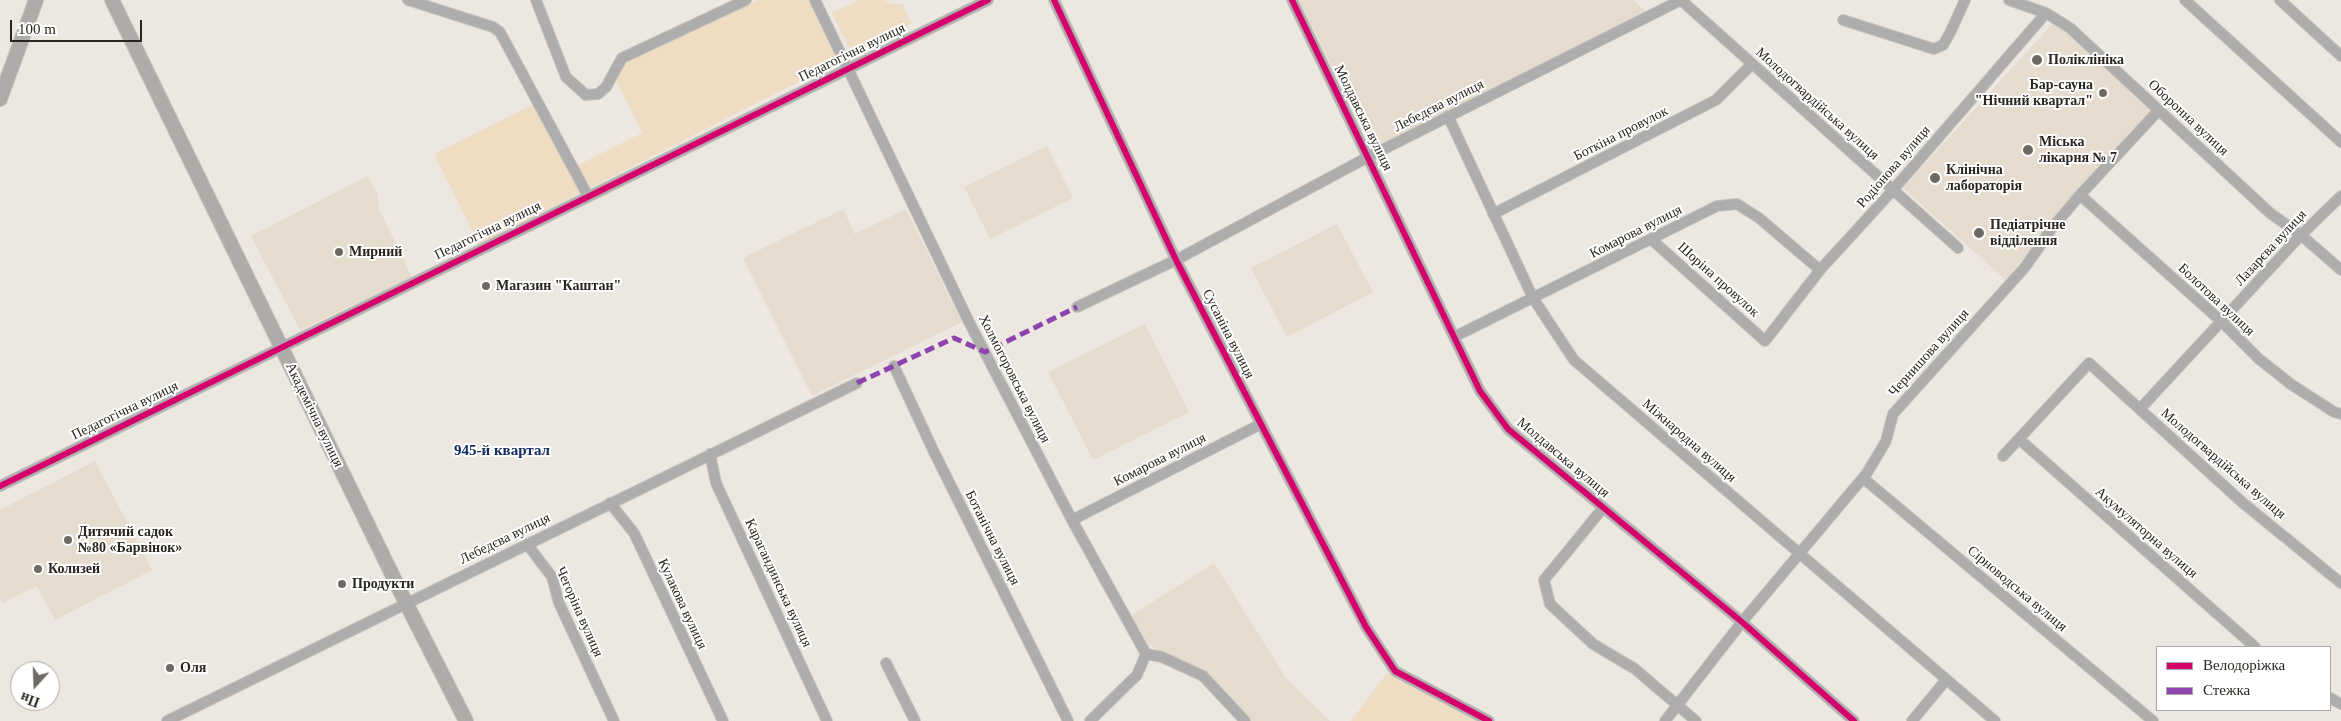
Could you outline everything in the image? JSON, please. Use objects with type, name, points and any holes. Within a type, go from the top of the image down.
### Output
[{"type":"main road","points":[[0,99],[36,0]]},
{"type":"main road","name":"Академічна вулиця","points":[[112,0],[406,603],[466,721]]},
{"type":"street","points":[[411,0],[493,27],[500,32],[588,196]]},
{"type":"street","points":[[536,0],[566,77],[586,95],[598,94],[606,87],[622,58],[746,0]]},
{"type":"street","name":"Холмогоровська вулиця","points":[[815,0],[969,322],[1072,520],[1146,654]]},
{"type":"street","name":"Педагогічна вулиця","points":[[0,486],[988,0]]},
{"type":"street","name":"Сусаніна вулиця","points":[[1054,0],[1176,260],[1366,627],[1395,671],[1489,721]]},
{"type":"street","name":"Молдавська вулиця","points":[[1292,0],[1480,391],[1508,429],[1742,622],[1854,721]]},
{"type":"street","name":"Лебедєва вулиця","points":[[1077,307],[1176,260],[1368,157],[1681,0]]},
{"type":"street","name":"Молодогвардійська вулиця","points":[[1681,0],[1958,248]]},
{"type":"street","points":[[1843,20],[1934,49],[1943,45],[1965,0]]},
{"type":"street","name":"Оборонна вулиця","points":[[2009,0],[2046,13],[2070,28],[2270,213],[2301,235],[2341,270]]},
{"type":"street","points":[[2185,0],[2341,142]]},
{"type":"street","points":[[2280,0],[2341,56]]},
{"type":"street","name":"Родіонова вулиця","points":[[1765,341],[1820,270],[1893,190],[2046,13]]},
{"type":"street","name":"Боткіна провулок","points":[[1493,214],[1716,100],[1752,64]]},
{"type":"street","name":"Чернишова вулиця","points":[[1665,721],[1676,704],[1742,622],[1863,478],[1886,441],[1893,414],[2026,266],[2052,228],[2080,195],[2159,110]]},
{"type":"street","name":"Міжнародна вулиця","points":[[1448,116],[1533,298],[1574,360],[1995,721]]},
{"type":"street","name":"Болотова вулиця","points":[[2080,195],[2221,321],[2259,360],[2285,380],[2334,412],[2341,414]]},
{"type":"street","name":"Лазарєва вулиця","points":[[2140,409],[2301,235],[2341,196]]},
{"type":"street","name":"Комарова вулиця","points":[[1454,337],[1718,206],[1738,204],[1759,218],[1820,270]]},
{"type":"street","name":"Шоріна провулок","points":[[1652,240],[1765,341]]},
{"type":"street","name":"Молодогвардійська вулиця","points":[[2019,438],[2088,362],[2242,503],[2341,583]]},
{"type":"street","name":"Ботанічна вулиця","points":[[894,366],[934,452],[1068,721]]},
{"type":"street","name":"Лебедєва вулиця","points":[[167,721],[857,383]]},
{"type":"street","name":"Комарова вулиця","points":[[1072,520],[1261,424]]},
{"type":"street","points":[[2003,456],[2019,438]]},
{"type":"street","name":"Акумуляторна вулиця","points":[[2019,438],[2254,646]]},
{"type":"street","name":"Карагандинська вулиця","points":[[710,454],[716,483],[827,721]]},
{"type":"street","name":"Сірноводська вулиця","points":[[1863,478],[2153,721]]},
{"type":"street","name":"Кулакова вулиця","points":[[610,503],[634,533],[723,721]]},
{"type":"street","points":[[1603,508],[1544,580],[1550,604],[1593,644],[1635,669],[1696,721]]},
{"type":"street","name":"Чегоріна вулиця","points":[[527,544],[552,577],[559,603],[614,721]]},
{"type":"street","points":[[1090,721],[1137,675],[1146,654],[1162,657],[1203,676],[1245,721]]},
{"type":"street","points":[[886,663],[915,721]]},
{"type":"street","points":[[1912,721],[1946,680]]},
{"type":"shaded area","points":[[758,0],[809,0],[840,61],[479,244],[434,154],[540,101],[574,167],[642,133],[611,70]]},
{"type":"shaded area","points":[[860,0],[884,0],[892,4],[902,4],[912,23],[852,53],[832,13]]},
{"type":"shaded area","points":[[1299,0],[1633,0],[1647,12],[1373,150]]},
{"type":"shaded area","name":"Міська лікарня № 7","points":[[2054,22],[2153,112],[2047,228],[2006,280],[1903,188]]},
{"type":"shaded area","points":[[1047,146],[1073,198],[990,239],[964,187]]},
{"type":"shaded area","points":[[368,176],[378,195],[379,209],[412,277],[300,330],[251,236]]},
{"type":"shaded area","points":[[843,209],[855,234],[906,209],[962,322],[812,396],[743,258]]},
{"type":"shaded area","points":[[1337,224],[1373,292],[1287,337],[1251,268]]},
{"type":"shaded area","points":[[1145,324],[1189,412],[1093,460],[1048,372]]},
{"type":"shaded area","name":"Дитячий садок №80 «Барвінок»","points":[[95,461],[152,570],[55,620],[37,586],[2,603],[0,598],[0,510]]},
{"type":"shaded area","points":[[1214,563],[1286,678],[1330,721],[1250,721],[1205,672],[1146,644],[1132,615]]},
{"type":"shaded area","points":[[1387,673],[1480,721],[1351,721]]},
{"type":"marked path","points":[[857,383],[954,338],[985,352],[1077,307]]},
{"type":"cycle path","points":[[0,486],[988,0]]},
{"type":"cycle path","points":[[1054,0],[1176,260],[1366,627],[1395,671],[1489,721]]},
{"type":"cycle path","points":[[1292,0],[1480,391],[1508,429],[1742,622],[1854,721]]},
{"type":"place","name":"Поліклініка","points":[[2037,60]]},
{"type":"place","name":"Бар-сауна \"Нічний квартал\"","points":[[2103,93]]},
{"type":"place","name":"Міська лікарня № 7","points":[[2028,150]]},
{"type":"place","name":"Клінічна лабораторія","points":[[1935,178]]},
{"type":"place","name":"Педіатрічне відділення","points":[[1979,233]]},
{"type":"place","name":"Мирний","points":[[339,252]]},
{"type":"place","name":"Магазин \"Каштан\"","points":[[486,286]]},
{"type":"place","name":"Дитячий садок №80 «Барвінок»","points":[[68,540]]},
{"type":"place","name":"Колизей","points":[[38,569]]},
{"type":"place","name":"Продукти","points":[[342,584]]},
{"type":"place","name":"Оля","points":[[170,668]]},
{"type":"district","name":"945-й квартал","points":[[502,451]]}]
